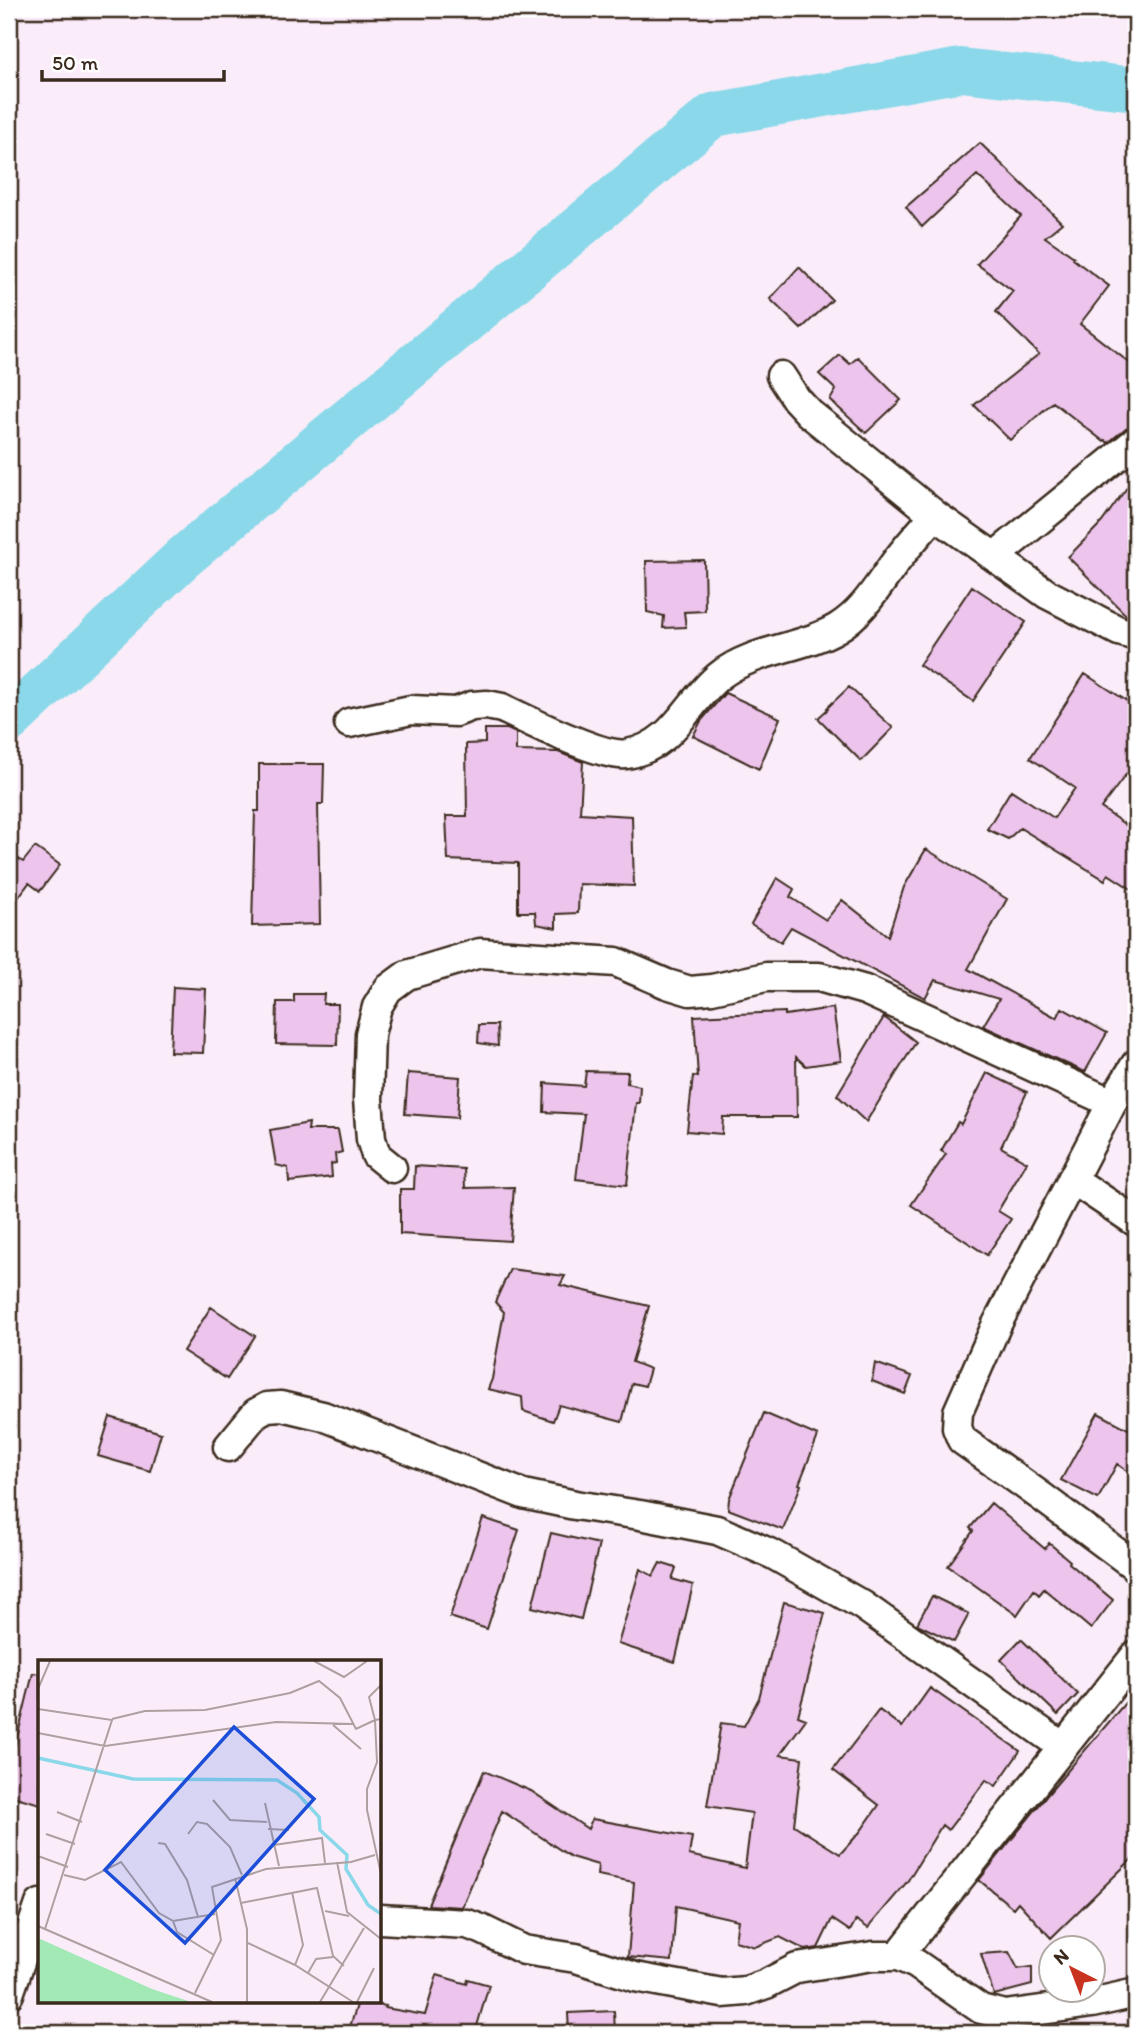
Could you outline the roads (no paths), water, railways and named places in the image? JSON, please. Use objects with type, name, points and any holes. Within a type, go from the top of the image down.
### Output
[{"type":"street","points":[[781,376],[809,413],[935,515],[1047,594],[1119,631],[1136,636]]},
{"type":"street","points":[[995,556],[1136,441]]},
{"type":"street","points":[[349,723],[411,710],[456,712],[472,706],[487,705],[502,708],[593,748],[612,754],[627,754],[650,745],[672,730],[719,676],[734,667],[766,653],[814,640],[839,627],[862,609],[899,557],[935,515]]},
{"type":"street","points":[[392,1168],[376,1156],[371,1139],[368,1099],[370,1034],[377,1007],[388,989],[407,975],[480,953],[616,962],[690,991],[766,977],[819,978],[865,990],[1112,1103]]},
{"type":"street","points":[[1136,1064],[1112,1103],[997,1324],[958,1412],[957,1428],[962,1440],[1136,1567]]},
{"type":"street","points":[[1072,1179],[1136,1222]]},
{"type":"street","points":[[228,1447],[256,1413],[267,1407],[281,1406],[323,1416],[523,1494],[575,1506],[717,1530],[774,1555],[863,1605],[1063,1747]]},
{"type":"street","points":[[898,1956],[1136,1655]]},
{"type":"street","points":[[9,1994],[38,1910]]},
{"type":"street","points":[[382,1919],[467,1924],[523,1950],[576,1958],[635,1977],[722,1993],[746,1991],[797,1968],[873,1956],[898,1956],[916,1964],[981,2009],[1005,2015],[1092,2003],[1136,1993]]},
{"type":"waterway","points":[[9,721],[184,557],[713,115],[961,70],[1136,89]]}]
